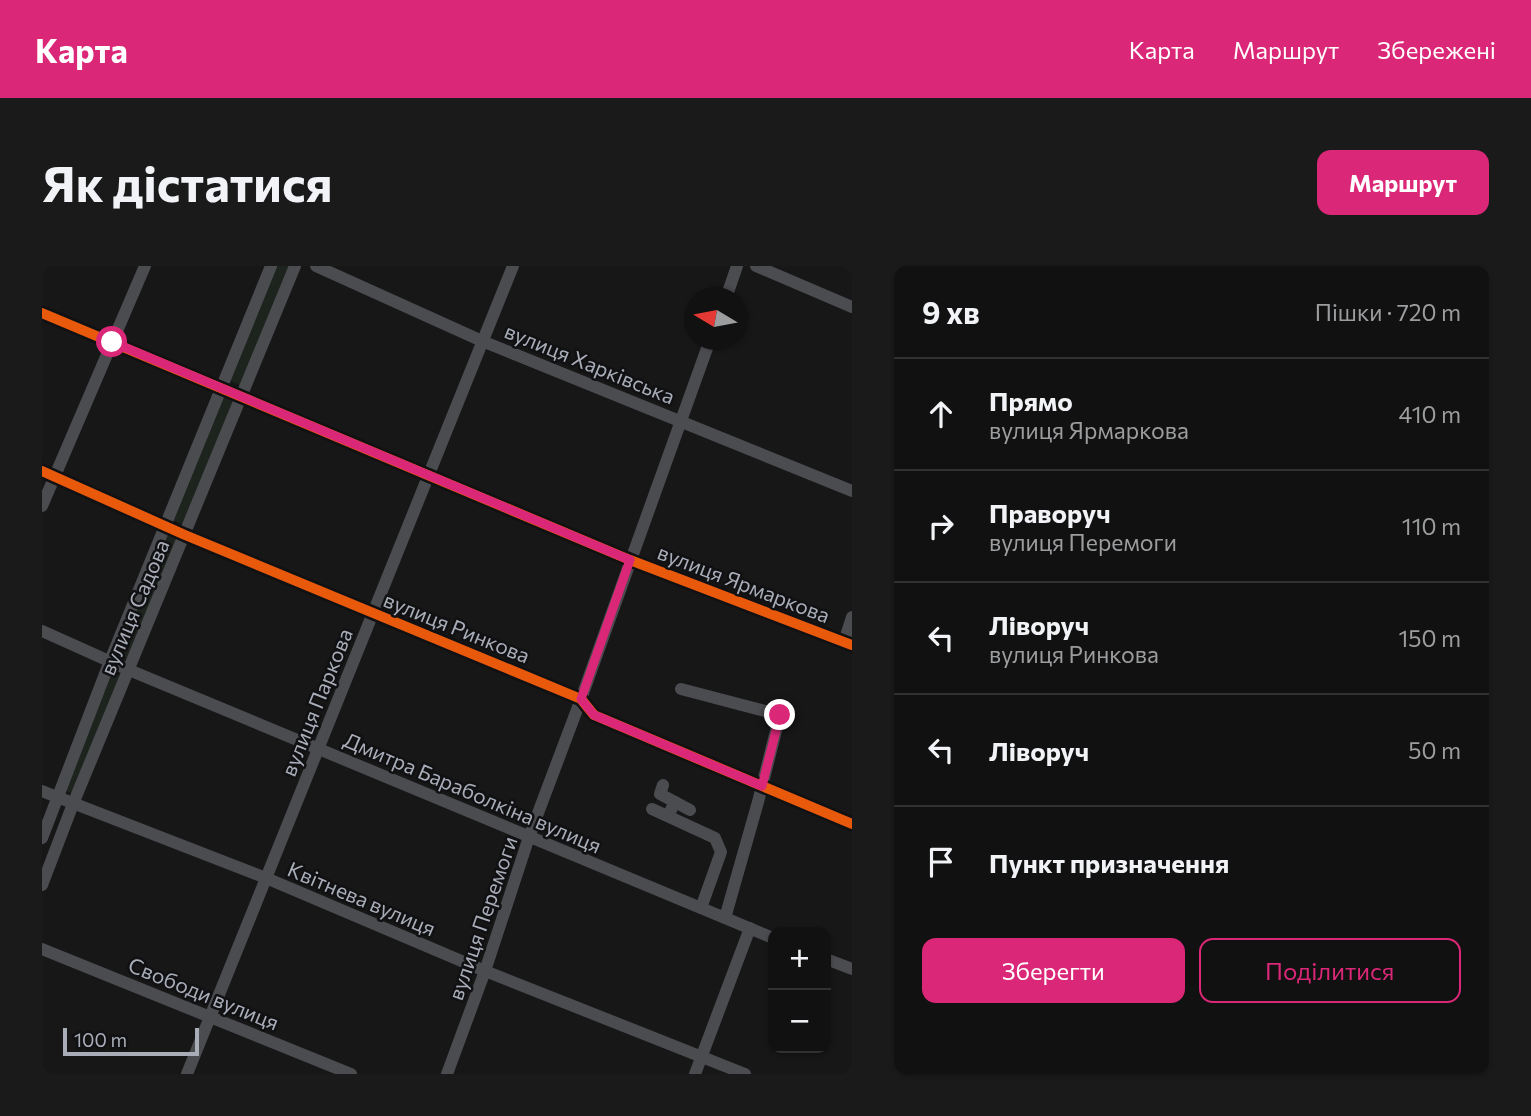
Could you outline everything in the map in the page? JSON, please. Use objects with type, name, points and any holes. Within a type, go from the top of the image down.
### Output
[{"type":"street","points":[[42,506],[145,266]]},
{"type":"street","name":"вулиця Садова","points":[[42,838],[110,661],[271,266]]},
{"type":"street","name":"вулиця Садова","points":[[42,885],[295,266]]},
{"type":"street","name":"вулиця Харківська","points":[[316,266],[482,341],[852,491]]},
{"type":"street","name":"вулиця Паркова","points":[[187,1074],[513,266]]},
{"type":"street","points":[[730,287],[737,266]]},
{"type":"street","points":[[756,266],[852,307]]},
{"type":"street","name":"вулиця Ярмаркова","points":[[42,313],[630,560],[848,644]]},
{"type":"street","name":"вулиця Перемоги","points":[[447,1074],[485,971],[529,837],[706,350]]},
{"type":"street","name":"вулиця Ринкова","points":[[42,471],[185,536],[581,699],[594,715],[852,824]]},
{"type":"street","points":[[848,644],[852,617]]},
{"type":"street","name":"Дмитра Бараболкіна вулиця","points":[[42,631],[129,670],[768,935]]},
{"type":"street","points":[[681,689],[780,715],[725,918]]},
{"type":"street","points":[[663,785],[660,794],[691,810]]},
{"type":"street","name":"Квітнева вулиця","points":[[42,791],[266,878],[485,971],[745,1074]]},
{"type":"street","points":[[668,816],[675,802]]},
{"type":"street","points":[[652,809],[715,838],[721,852],[701,908]]},
{"type":"street","points":[[695,1074],[750,928]]},
{"type":"street","name":"Свободи вулиця","points":[[42,949],[351,1074]]},
{"type":"street","points":[[831,961],[852,969]]},
{"type":"shaded area","points":[[276,266],[289,266],[240,385],[229,380]]},
{"type":"shaded area","points":[[224,396],[234,400],[182,524],[172,520]]},
{"type":"shaded area","points":[[167,532],[178,536],[127,658],[116,654]]},
{"type":"shaded area","points":[[110,672],[120,676],[74,794],[63,789]]},
{"type":"cycle path","points":[[42,313],[630,560],[852,645]]},
{"type":"cycle path","points":[[42,471],[185,535],[581,699],[594,715],[852,824]]},
{"type":"route","points":[[112,342],[630,560],[581,699],[594,715],[762,786],[780,715]]}]
